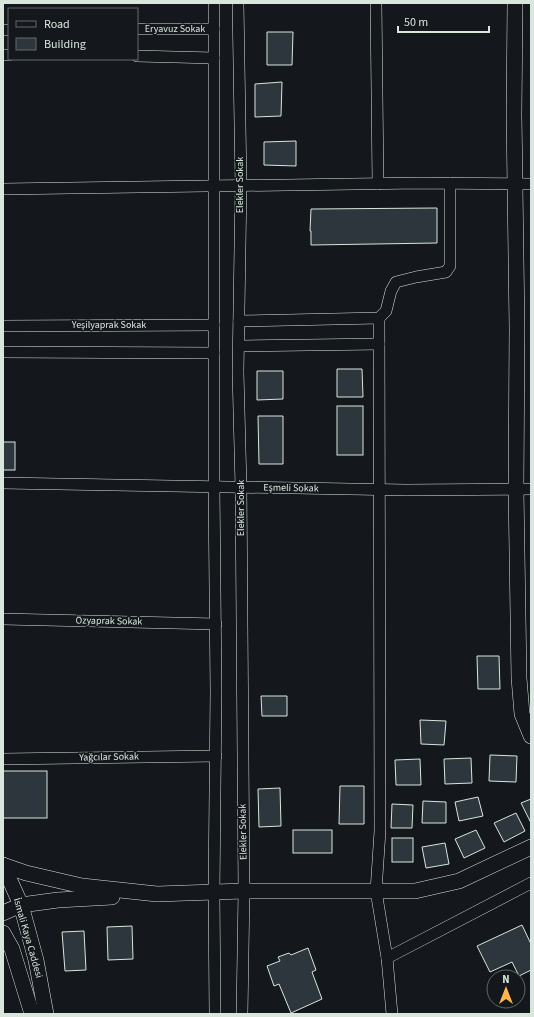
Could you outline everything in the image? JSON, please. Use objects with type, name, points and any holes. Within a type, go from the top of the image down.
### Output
[{"type":"street","points":[[214,3],[214,486],[216,624],[214,892],[215,1014]]},
{"type":"street","name":"Elekler Sokak","points":[[238,3],[241,185],[239,346],[244,891],[242,1014]]},
{"type":"street","points":[[376,3],[378,184]]},
{"type":"street","points":[[515,3],[515,184],[518,328],[524,489],[519,678],[522,714],[531,736]]},
{"type":"street","name":"Eryavuz Sokak","points":[[138,29],[214,29]]},
{"type":"street","points":[[138,56],[214,58]]},
{"type":"street","points":[[239,321],[379,318],[386,311],[391,291],[396,282],[446,272],[450,266],[450,183]]},
{"type":"street","points":[[3,188],[450,183],[531,184]]},
{"type":"street","points":[[379,318],[380,831],[376,891],[387,958],[392,1014]]},
{"type":"street","name":"Yeşilyaprak Sokak","points":[[3,326],[214,325]]},
{"type":"street","points":[[239,346],[379,344]]},
{"type":"street","points":[[3,352],[214,353]]},
{"type":"street","name":"Eşmeli Sokak","points":[[3,483],[380,489],[524,489]]},
{"type":"street","name":"Özyaprak Sokak","points":[[3,619],[216,624]]},
{"type":"street","name":"Yağcılar Sokak","points":[[3,759],[216,756]]},
{"type":"street","points":[[3,913],[21,905],[58,900],[157,894],[244,891],[415,891],[459,880],[531,847]]},
{"type":"street","points":[[3,865],[26,873],[82,886],[157,894]]},
{"type":"street","name":"İsmali Kaya Caddesi","points":[[3,865],[21,905],[36,960],[46,1014]]},
{"type":"street","points":[[387,958],[531,883]]},
{"type":"street","points":[[3,933],[12,949],[32,1014]]},
{"type":"building","points":[[267,32],[293,32],[292,65],[267,65]]},
{"type":"building","points":[[282,82],[281,116],[255,117],[255,84]]},
{"type":"building","points":[[296,141],[296,166],[264,165],[264,142]]},
{"type":"building","points":[[437,208],[437,243],[311,245],[311,209]]},
{"type":"building","points":[[337,369],[362,369],[363,397],[337,397]]},
{"type":"building","points":[[257,371],[283,371],[283,399],[257,400]]},
{"type":"building","points":[[337,406],[363,406],[363,455],[337,455]]},
{"type":"building","points":[[258,416],[283,416],[283,464],[259,464]]},
{"type":"building","points":[[3,442],[15,442],[15,470],[3,470]]},
{"type":"building","points":[[477,656],[499,656],[500,689],[478,689]]},
{"type":"building","points":[[261,696],[287,696],[287,716],[262,716]]},
{"type":"building","points":[[420,720],[446,721],[444,745],[421,744]]},
{"type":"building","points":[[490,755],[517,756],[516,782],[489,781]]},
{"type":"building","points":[[471,758],[472,783],[445,784],[444,759]]},
{"type":"building","points":[[420,759],[421,785],[396,785],[395,760]]},
{"type":"building","points":[[3,771],[47,771],[47,818],[3,818]]},
{"type":"building","points":[[340,786],[364,786],[364,824],[339,824]]},
{"type":"building","points":[[280,788],[281,826],[259,827],[258,789]]},
{"type":"building","points":[[478,797],[483,816],[459,821],[455,802]]},
{"type":"building","points":[[531,799],[531,823],[521,803]]},
{"type":"building","points":[[423,801],[446,802],[446,823],[422,823]]},
{"type":"building","points":[[392,804],[413,805],[412,828],[391,828]]},
{"type":"building","points":[[516,813],[525,831],[504,842],[494,823]]},
{"type":"building","points":[[293,830],[332,830],[332,853],[293,853]]},
{"type":"building","points":[[476,830],[485,848],[464,858],[455,839]]},
{"type":"building","points":[[392,838],[413,838],[413,862],[392,862]]},
{"type":"building","points":[[445,843],[449,864],[426,868],[422,847]]},
{"type":"building","points":[[522,925],[531,944],[531,970],[526,972],[526,969],[516,969],[512,962],[497,969],[488,969],[477,946]]},
{"type":"building","points":[[132,926],[133,959],[108,960],[107,927]]},
{"type":"building","points":[[84,931],[86,970],[65,971],[62,932]]},
{"type":"building","points":[[308,948],[316,970],[312,972],[322,999],[291,1013],[279,984],[274,986],[267,966],[280,961],[278,957],[289,953],[291,955]]}]
